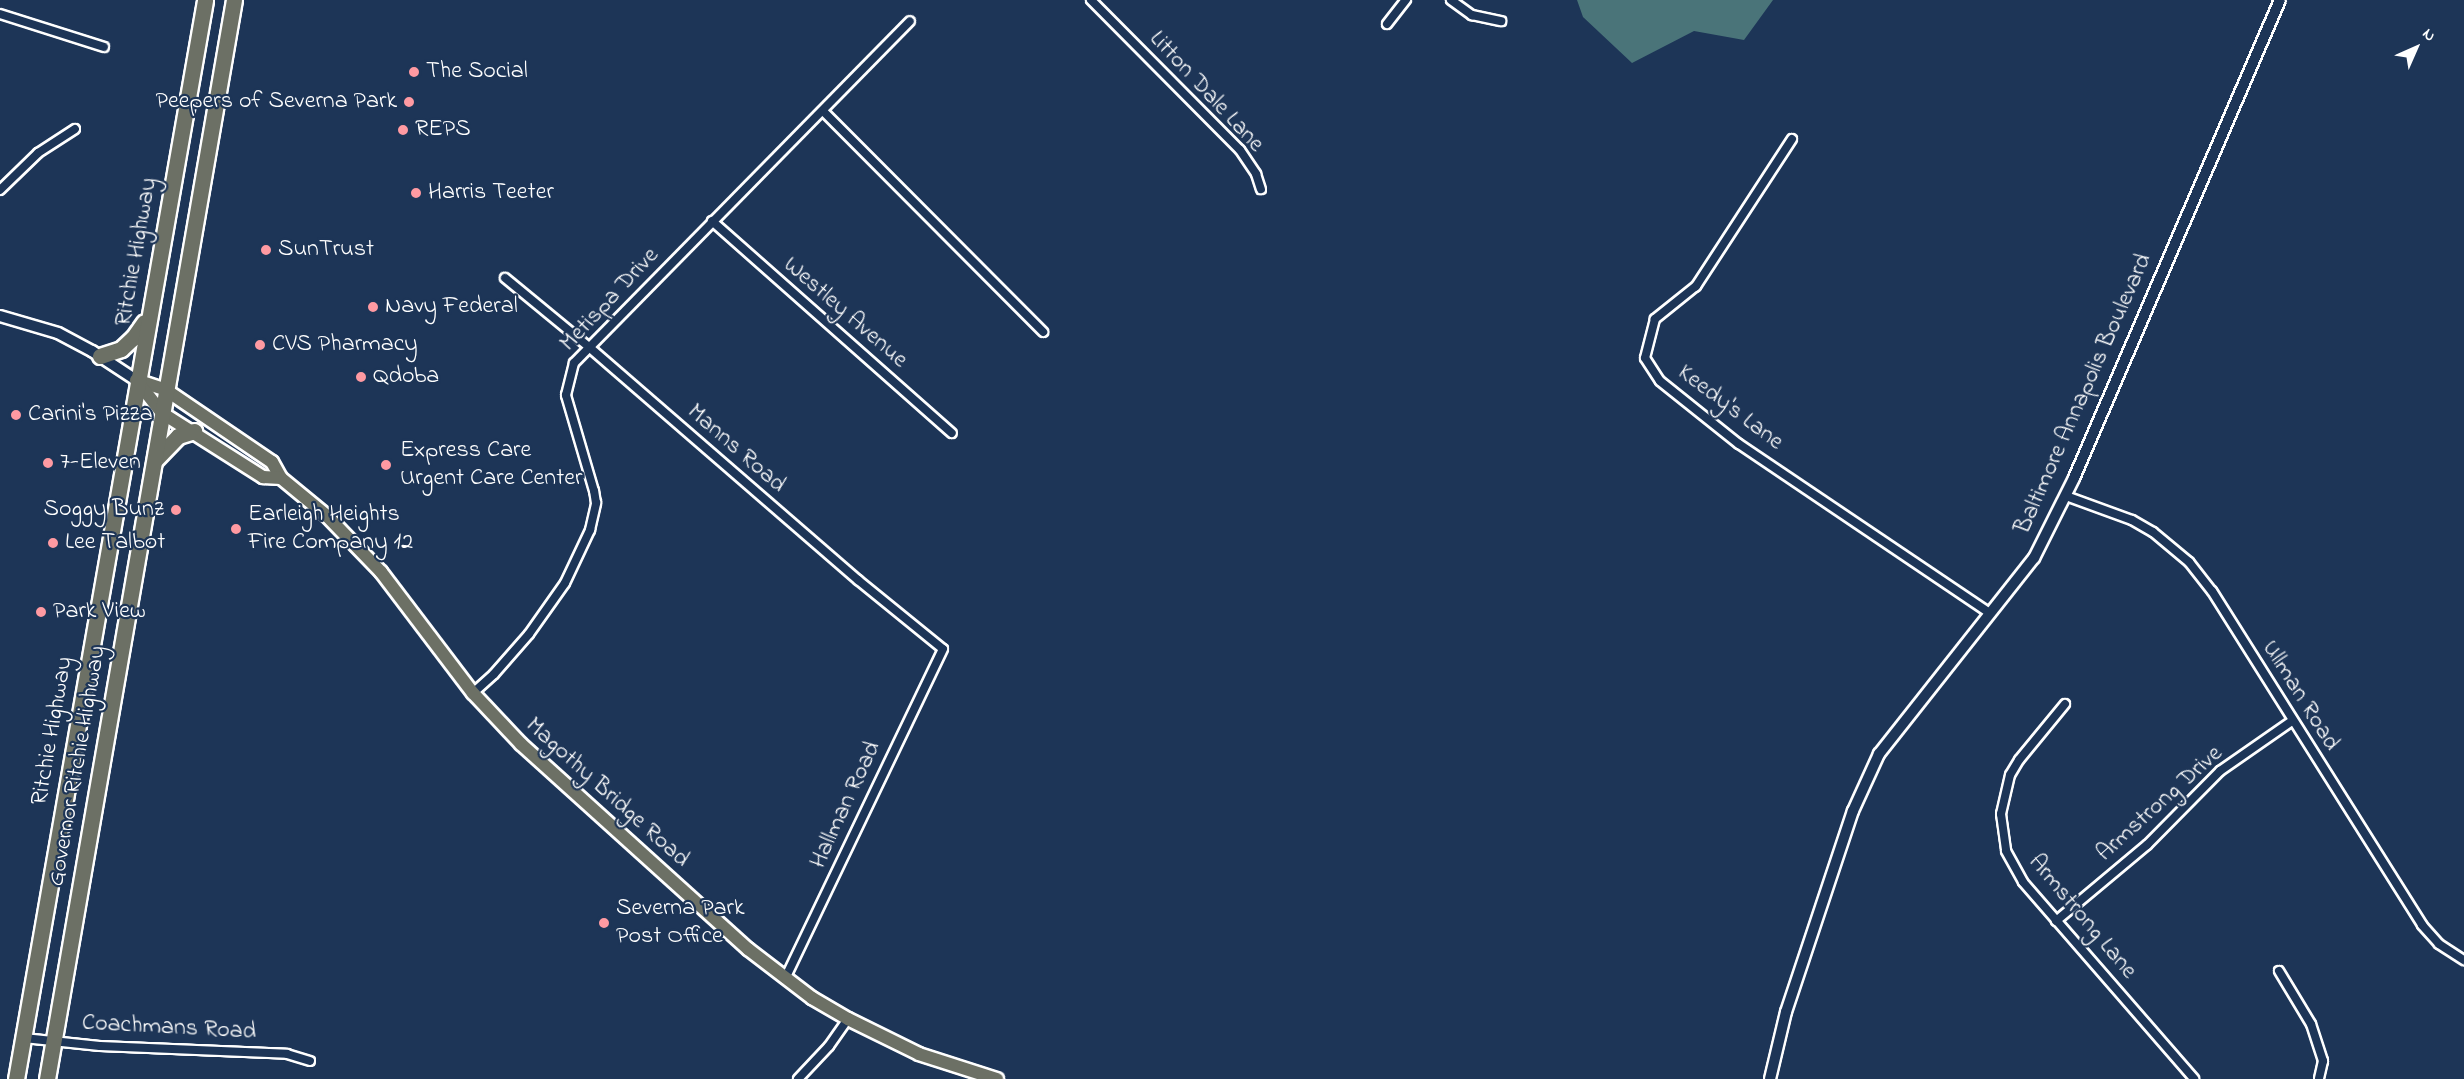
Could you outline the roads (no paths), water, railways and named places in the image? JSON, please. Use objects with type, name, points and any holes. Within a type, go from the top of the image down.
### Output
[{"type":"highway","name":"Ritchie Highway","points":[[16,1079],[136,380],[205,0]]},
{"type":"highway","name":"Governor Ritchie Highway","points":[[47,1079],[234,0]]},
{"type":"highway","points":[[100,356],[121,350],[133,338],[148,314]]},
{"type":"highway","points":[[153,462],[178,436],[194,431]]},
{"type":"main road","name":"Baltimore Annapolis Boulevard","points":[[1770,1079],[1786,1012],[1853,811],[1879,754],[2034,558],[2066,496],[2280,0]]},
{"type":"main road","points":[[0,316],[57,333],[100,356],[136,380]]},
{"type":"main road","name":"Magothy Bridge Road","points":[[136,380],[166,390],[272,462],[281,478],[327,516],[381,572],[473,693],[521,744],[748,949],[785,979],[848,1019],[966,1075],[997,1079]]},
{"type":"main road","name":"Magothy Bridge Road","points":[[136,380],[162,413],[264,477],[281,478]]},
{"type":"street","name":"Litton Dale Lane","points":[[1091,0],[1240,150],[1256,174],[1261,189]]},
{"type":"street","points":[[1388,24],[1406,0]]},
{"type":"street","points":[[1451,0],[1472,15],[1501,21]]},
{"type":"street","points":[[0,14],[104,47]]},
{"type":"street","name":"Metispa Drive","points":[[473,693],[494,674],[529,634],[565,583],[590,530],[596,504],[566,395],[570,372],[590,347],[712,221],[910,21]]},
{"type":"street","points":[[823,111],[1043,332]]},
{"type":"street","points":[[0,190],[38,153],[75,129]]},
{"type":"street","name":"Keedy's Lane","points":[[1792,140],[1696,286],[1655,319],[1645,358],[1660,381],[1739,444],[1990,613]]},
{"type":"street","name":"Westley Avenue","points":[[712,221],[952,433]]},
{"type":"street","name":"Manns Road","points":[[505,278],[590,347],[858,580],[943,649]]},
{"type":"street","name":"Ullman Road","points":[[2066,496],[2132,520],[2153,532],[2189,562],[2212,591],[2422,925],[2439,944],[2464,960]]},
{"type":"street","name":"Hallman Road","points":[[785,979],[943,649]]},
{"type":"street","name":"Armstrong Lane","points":[[2065,704],[2019,760],[2004,794],[2001,814],[2002,839],[2013,868],[2056,921],[2194,1079]]},
{"type":"street","name":"Armstrong Drive","points":[[2056,921],[2147,845],[2220,771],[2292,721]]},
{"type":"street","points":[[2279,971],[2311,1024],[2323,1061],[2319,1079]]},
{"type":"street","points":[[798,1079],[829,1046],[848,1019]]},
{"type":"street","name":"Coachmans Road","points":[[24,1038],[287,1054],[310,1061]]},
{"type":"place","name":"The Social","points":[[414,72]]},
{"type":"place","name":"Peepers of Severna Park","points":[[409,102]]},
{"type":"place","name":"REPS","points":[[403,130]]},
{"type":"place","name":"Harris Teeter","points":[[416,193]]},
{"type":"place","name":"SunTrust","points":[[266,250]]},
{"type":"place","name":"Navy Federal","points":[[373,307]]},
{"type":"place","name":"CVS Pharmacy","points":[[260,345]]},
{"type":"place","name":"Qdoba","points":[[361,377]]},
{"type":"place","name":"Carini's Pizza","points":[[16,415]]},
{"type":"place","name":"7-Eleven","points":[[48,463]]},
{"type":"place","name":"Express Care Urgent Care Center","points":[[386,465]]},
{"type":"place","name":"Soggy Bunz","points":[[176,510]]},
{"type":"place","name":"Earleigh Heights Fire Company 12","points":[[236,529]]},
{"type":"place","name":"Lee Talbot","points":[[53,543]]},
{"type":"place","name":"Park View","points":[[41,612]]},
{"type":"place","name":"Severna Park Post Office","points":[[604,923]]}]
